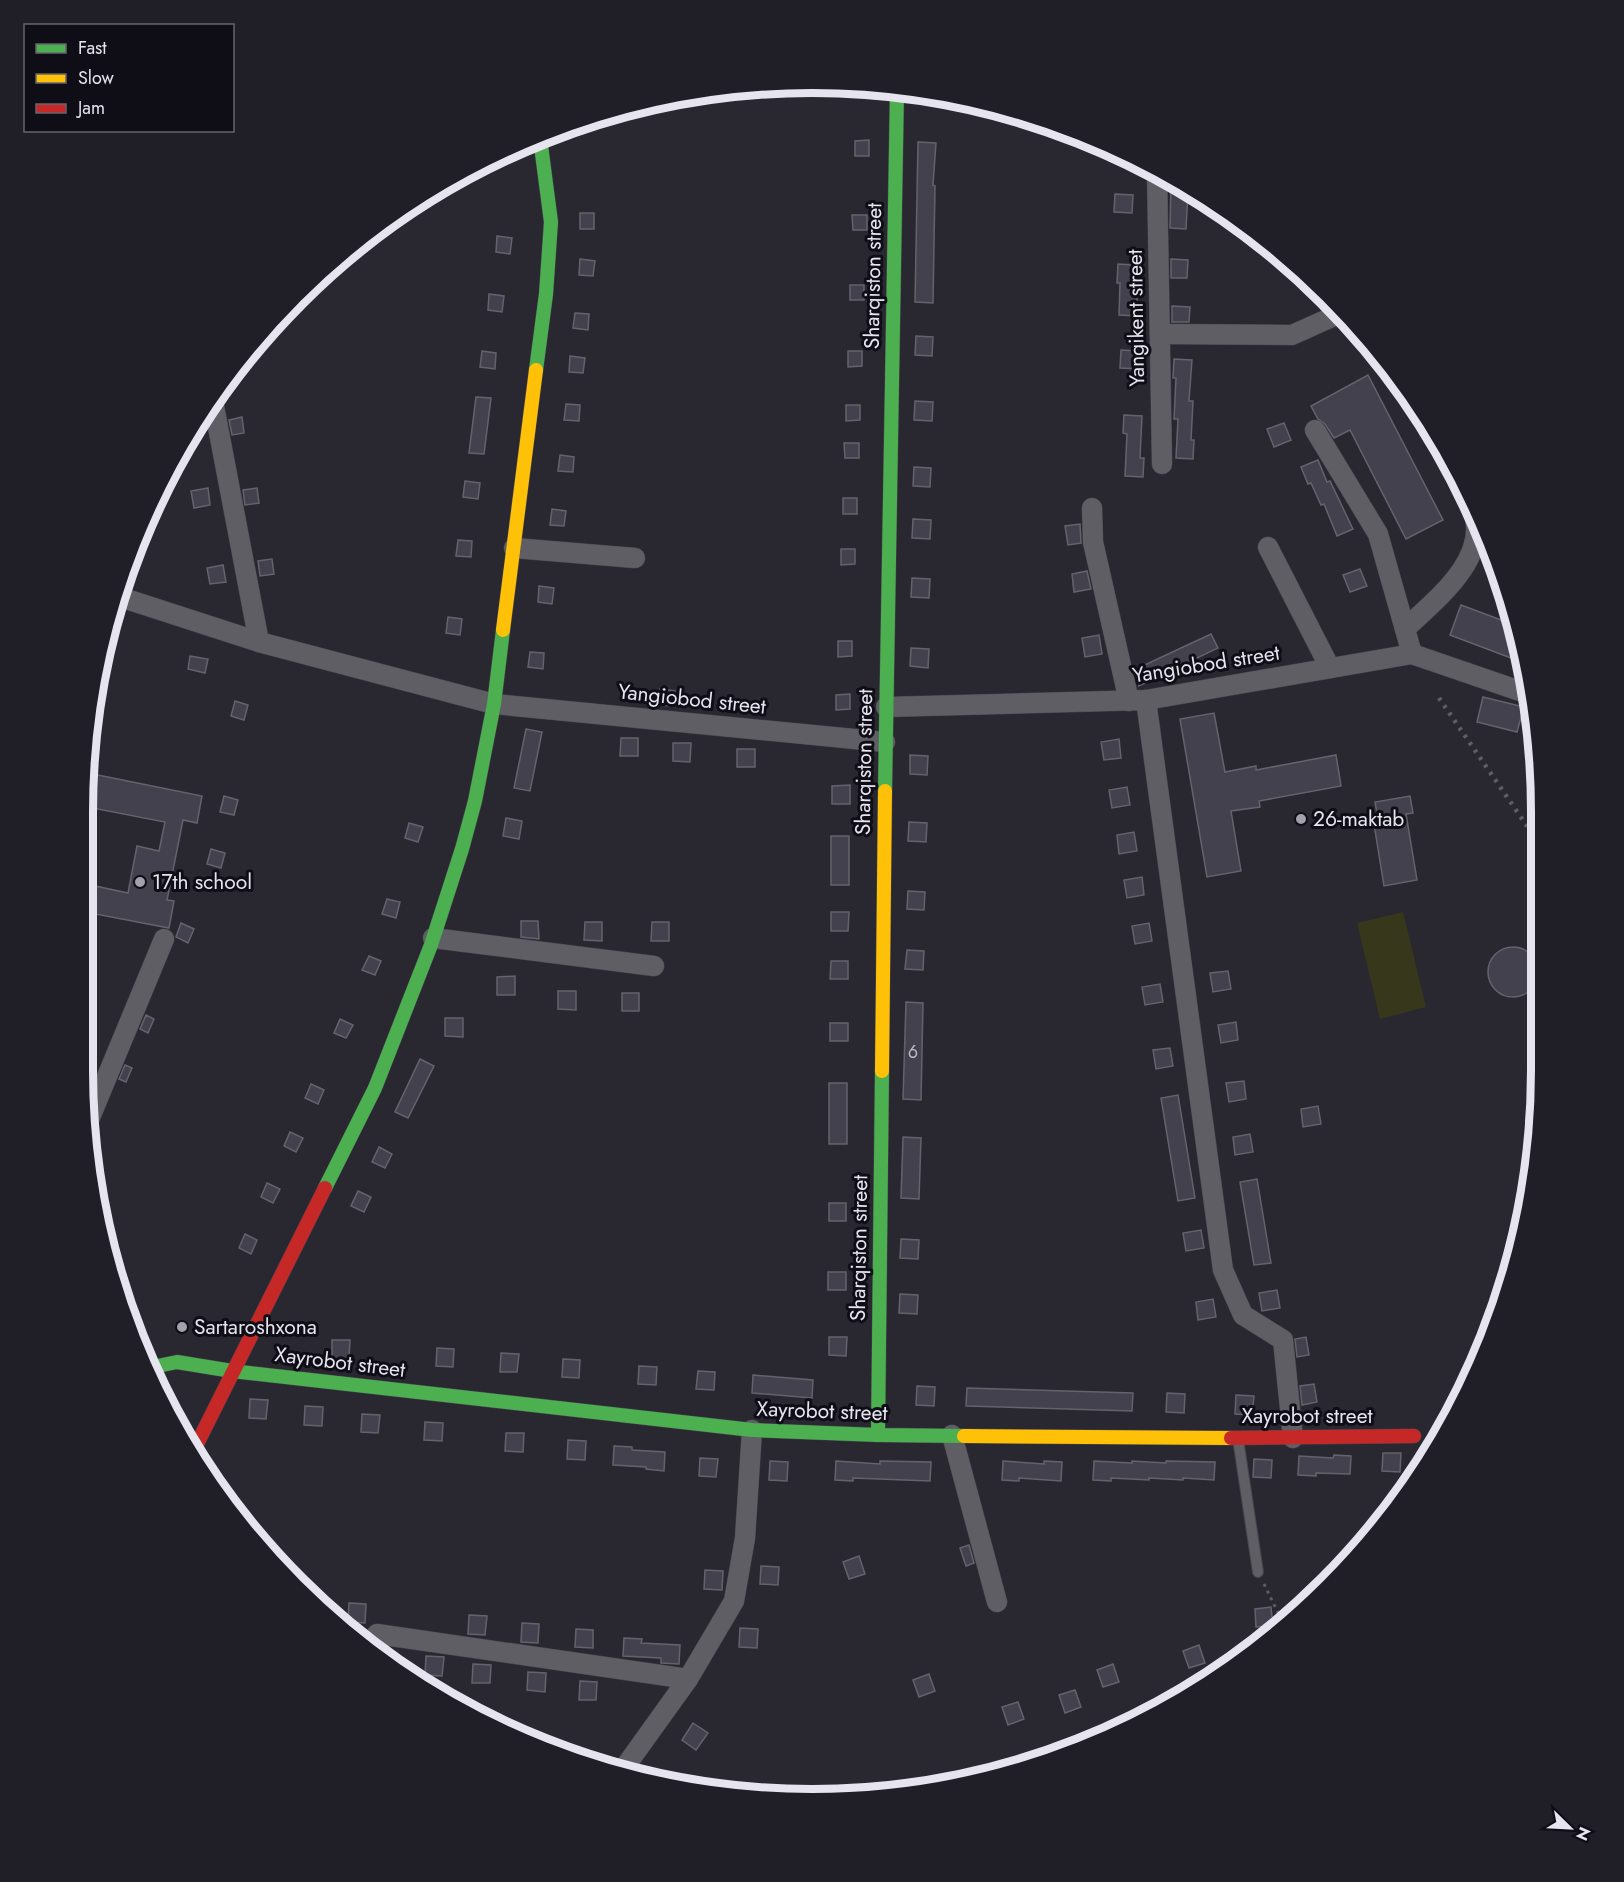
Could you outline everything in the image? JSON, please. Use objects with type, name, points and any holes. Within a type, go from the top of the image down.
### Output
[{"type":"street","name":"Sharqiston street","points":[[878,1435],[885,742],[897,98]]},
{"type":"street","points":[[197,1443],[375,1088],[414,993],[459,859],[475,801],[494,704],[546,294],[551,222],[541,146]]},
{"type":"street","name":"Yangikent street","points":[[1157,181],[1162,464]]},
{"type":"street","points":[[1160,334],[1292,335],[1332,317]]},
{"type":"street","points":[[215,412],[259,642]]},
{"type":"street","points":[[1315,430],[1378,534],[1412,654]]},
{"type":"street","points":[[1092,508],[1094,542],[1138,701],[1223,1270],[1243,1315],[1283,1340],[1293,1438]]},
{"type":"street","points":[[1405,629],[1453,583],[1471,553],[1475,535]]},
{"type":"street","points":[[1268,547],[1330,668]]},
{"type":"street","points":[[514,548],[635,558]]},
{"type":"street","name":"Yangiobod street","points":[[125,599],[259,642],[494,704],[885,742]]},
{"type":"street","name":"Yangiobod street","points":[[886,707],[1138,701],[1412,654],[1520,691]]},
{"type":"street","points":[[433,938],[654,966]]},
{"type":"street","points":[[95,1107],[164,939]]},
{"type":"street","name":"Xayrobot street","points":[[157,1366],[177,1362],[232,1371],[752,1430],[878,1435],[1293,1438],[1414,1436]]},
{"type":"street","points":[[626,1765],[688,1679],[734,1601],[745,1538],[752,1430]]},
{"type":"street","points":[[952,1435],[997,1602]]},
{"type":"street","points":[[377,1634],[688,1679]]},
{"type":"lane","points":[[1238,1437],[1258,1572]]},
{"type":"path","points":[[1258,1572],[1280,1616]]},
{"type":"green space","points":[[1403,912],[1426,1007],[1380,1019],[1357,923]]},
{"type":"building","points":[[869,140],[869,156],[855,156],[855,141]]},
{"type":"building","points":[[918,142],[936,143],[933,185],[935,186],[933,303],[915,302]]},
{"type":"building","points":[[1171,188],[1188,199],[1186,229],[1170,228]]},
{"type":"building","points":[[1115,194],[1133,195],[1132,213],[1114,212]]},
{"type":"building","points":[[580,213],[594,213],[594,229],[580,229]]},
{"type":"building","points":[[852,215],[867,215],[867,230],[853,230]]},
{"type":"building","points":[[497,236],[512,238],[510,254],[496,252]]},
{"type":"building","points":[[580,259],[595,261],[593,276],[579,275]]},
{"type":"building","points":[[1171,259],[1188,260],[1187,278],[1171,278]]},
{"type":"building","points":[[1118,264],[1135,265],[1136,316],[1119,315]]},
{"type":"building","points":[[850,285],[864,285],[864,300],[850,300]]},
{"type":"building","points":[[489,294],[504,296],[502,312],[488,310]]},
{"type":"building","points":[[1172,306],[1190,307],[1189,322],[1172,322]]},
{"type":"building","points":[[575,313],[589,314],[588,330],[573,328]]},
{"type":"building","points":[[916,336],[933,337],[932,356],[915,355]]},
{"type":"building","points":[[1121,350],[1139,351],[1138,369],[1120,368]]},
{"type":"building","points":[[482,351],[496,353],[495,369],[480,367]]},
{"type":"building","points":[[848,351],[862,351],[862,366],[848,367]]},
{"type":"building","points":[[570,356],[585,358],[583,373],[569,372]]},
{"type":"building","points":[[1174,359],[1192,360],[1189,401],[1193,401],[1191,440],[1194,440],[1193,459],[1176,458],[1178,419],[1174,419],[1176,378],[1173,378]]},
{"type":"building","points":[[1368,375],[1443,520],[1406,539],[1350,430],[1334,438],[1325,424],[1318,419],[1311,406]]},
{"type":"building","points":[[476,397],[491,398],[484,454],[469,453]]},
{"type":"building","points":[[915,401],[933,402],[932,421],[914,420]]},
{"type":"building","points":[[566,404],[580,405],[579,421],[564,420]]},
{"type":"building","points":[[846,405],[860,405],[860,420],[846,421]]},
{"type":"building","points":[[1124,415],[1142,416],[1140,458],[1144,458],[1143,477],[1125,476],[1127,434],[1123,433]]},
{"type":"building","points":[[242,417],[244,433],[232,435],[229,420]]},
{"type":"building","points":[[1284,423],[1291,440],[1274,447],[1267,429]]},
{"type":"building","points":[[844,443],[859,443],[859,458],[845,458]]},
{"type":"building","points":[[560,455],[574,457],[573,472],[558,471]]},
{"type":"building","points":[[1318,460],[1327,482],[1330,481],[1353,529],[1337,536],[1324,504],[1321,505],[1301,467]]},
{"type":"building","points":[[914,467],[931,468],[930,487],[913,486]]},
{"type":"building","points":[[465,481],[480,483],[478,499],[463,497]]},
{"type":"building","points":[[208,488],[210,505],[194,508],[191,491]]},
{"type":"building","points":[[257,488],[259,503],[245,505],[243,490]]},
{"type":"building","points":[[843,498],[857,498],[857,514],[843,514]]},
{"type":"building","points":[[552,509],[566,511],[564,526],[550,525]]},
{"type":"building","points":[[913,519],[931,520],[930,539],[912,538]]},
{"type":"building","points":[[1080,524],[1081,543],[1068,545],[1065,526]]},
{"type":"building","points":[[458,540],[472,541],[471,557],[456,556]]},
{"type":"building","points":[[841,549],[855,549],[855,564],[841,565]]},
{"type":"building","points":[[272,559],[274,574],[260,576],[258,561]]},
{"type":"building","points":[[223,565],[226,582],[210,584],[207,568]]},
{"type":"building","points":[[1360,569],[1367,586],[1350,592],[1343,575]]},
{"type":"building","points":[[1087,571],[1091,589],[1074,592],[1072,574]]},
{"type":"building","points":[[912,578],[930,579],[929,598],[911,597]]},
{"type":"building","points":[[539,586],[554,588],[552,604],[538,602]]},
{"type":"building","points":[[1461,605],[1506,622],[1514,659],[1450,635]]},
{"type":"building","points":[[448,617],[462,619],[460,635],[446,633]]},
{"type":"building","points":[[1211,634],[1218,648],[1139,686],[1134,670]]},
{"type":"building","points":[[1099,635],[1102,654],[1085,657],[1082,638]]},
{"type":"building","points":[[838,641],[852,641],[852,656],[838,657]]},
{"type":"building","points":[[911,648],[929,649],[928,668],[910,666]]},
{"type":"building","points":[[530,652],[544,653],[543,669],[528,667]]},
{"type":"building","points":[[190,656],[208,659],[205,673],[188,669]]},
{"type":"building","points":[[660,689],[675,691],[673,706],[659,705]]},
{"type":"building","points":[[850,694],[850,709],[836,710],[836,695]]},
{"type":"building","points":[[1483,697],[1523,707],[1517,732],[1477,722]]},
{"type":"building","points":[[235,701],[248,705],[244,720],[231,716]]},
{"type":"building","points":[[1214,713],[1225,772],[1256,766],[1256,770],[1336,755],[1341,786],[1259,801],[1260,807],[1231,811],[1241,871],[1207,877],[1180,719]]},
{"type":"building","points":[[526,729],[542,732],[530,791],[514,788]]},
{"type":"building","points":[[621,738],[638,738],[638,756],[620,756]]},
{"type":"building","points":[[1119,739],[1121,758],[1104,760],[1101,742]]},
{"type":"building","points":[[673,743],[691,743],[690,762],[673,761]]},
{"type":"building","points":[[737,749],[755,749],[755,767],[737,767]]},
{"type":"building","points":[[910,755],[928,756],[927,775],[910,774]]},
{"type":"building","points":[[95,774],[202,796],[197,823],[183,820],[167,900],[174,901],[169,928],[93,914],[93,886],[128,893],[137,846],[159,851],[165,822],[93,808]]},
{"type":"building","points":[[850,785],[850,804],[832,804],[832,786]]},
{"type":"building","points":[[1127,787],[1130,805],[1112,808],[1109,790]]},
{"type":"building","points":[[224,796],[238,800],[234,815],[220,812]]},
{"type":"building","points":[[1410,796],[1413,813],[1406,814],[1417,880],[1384,886],[1374,824],[1378,819],[1375,802]]},
{"type":"building","points":[[506,818],[522,821],[519,839],[503,836]]},
{"type":"building","points":[[909,822],[927,823],[926,842],[908,841]]},
{"type":"building","points":[[409,823],[423,827],[418,842],[405,838]]},
{"type":"building","points":[[1134,832],[1137,851],[1119,854],[1117,835]]},
{"type":"building","points":[[831,836],[849,836],[849,885],[831,885]]},
{"type":"building","points":[[211,849],[225,853],[221,868],[207,864]]},
{"type":"building","points":[[1142,877],[1144,895],[1127,898],[1124,880]]},
{"type":"building","points":[[908,891],[925,892],[924,910],[907,909]]},
{"type":"building","points":[[387,899],[400,902],[396,918],[382,914]]},
{"type":"building","points":[[831,912],[849,912],[848,931],[831,931]]},
{"type":"building","points":[[521,921],[538,921],[539,939],[521,937]]},
{"type":"building","points":[[585,922],[602,922],[602,941],[584,940]]},
{"type":"building","points":[[652,922],[669,922],[669,941],[651,941]]},
{"type":"building","points":[[181,923],[194,929],[188,943],[176,937]]},
{"type":"building","points":[[1149,923],[1152,941],[1135,944],[1132,926]]},
{"type":"building","points":[[1513,947],[1531,954],[1531,990],[1513,997],[1499,993],[1492,986],[1488,972],[1492,958],[1499,951]]},
{"type":"building","points":[[907,950],[924,951],[923,970],[905,969]]},
{"type":"building","points":[[369,956],[381,961],[375,975],[362,970]]},
{"type":"building","points":[[831,961],[848,961],[848,979],[830,979]]},
{"type":"building","points":[[1228,971],[1231,989],[1213,992],[1210,973]]},
{"type":"building","points":[[515,976],[515,995],[497,995],[497,977]]},
{"type":"building","points":[[1160,984],[1163,1002],[1145,1005],[1142,987]]},
{"type":"building","points":[[558,991],[576,991],[576,1010],[558,1009]]},
{"type":"building","points":[[622,993],[639,993],[639,1011],[622,1011]]},
{"type":"building","points":[[906,1002],[923,1003],[921,1100],[903,1099]]},
{"type":"building","points":[[146,1015],[154,1019],[148,1033],[140,1029]]},
{"type":"building","points":[[445,1018],[463,1018],[463,1037],[445,1036]]},
{"type":"building","points":[[340,1019],[353,1025],[346,1038],[334,1033]]},
{"type":"building","points":[[1236,1022],[1238,1040],[1221,1043],[1218,1025]]},
{"type":"building","points":[[830,1023],[848,1023],[848,1041],[830,1041]]},
{"type":"building","points":[[1170,1048],[1173,1066],[1156,1069],[1153,1050]]},
{"type":"building","points":[[420,1059],[434,1066],[408,1118],[395,1112]]},
{"type":"building","points":[[125,1065],[132,1068],[126,1082],[119,1079]]},
{"type":"building","points":[[1244,1081],[1246,1099],[1229,1102],[1226,1083]]},
{"type":"building","points":[[829,1083],[847,1083],[847,1144],[829,1144]]},
{"type":"building","points":[[311,1084],[324,1090],[318,1104],[305,1098]]},
{"type":"building","points":[[1178,1095],[1195,1198],[1178,1201],[1161,1098]]},
{"type":"building","points":[[1318,1106],[1321,1124],[1303,1127],[1301,1109]]},
{"type":"building","points":[[290,1132],[303,1138],[296,1152],[284,1146]]},
{"type":"building","points":[[1250,1134],[1253,1152],[1235,1155],[1233,1137]]},
{"type":"building","points":[[903,1137],[921,1138],[919,1199],[901,1198]]},
{"type":"building","points":[[379,1147],[392,1154],[385,1168],[372,1162]]},
{"type":"building","points":[[1257,1179],[1271,1263],[1254,1265],[1240,1182]]},
{"type":"building","points":[[267,1183],[280,1189],[273,1203],[261,1197]]},
{"type":"building","points":[[358,1191],[371,1197],[364,1212],[351,1206]]},
{"type":"building","points":[[829,1203],[846,1203],[846,1221],[829,1221]]},
{"type":"building","points":[[1201,1230],[1204,1248],[1186,1251],[1183,1233]]},
{"type":"building","points":[[245,1234],[257,1240],[251,1254],[239,1248]]},
{"type":"building","points":[[901,1239],[919,1240],[918,1259],[900,1258]]},
{"type":"building","points":[[828,1272],[846,1272],[846,1290],[828,1290]]},
{"type":"building","points":[[1277,1290],[1280,1308],[1262,1311],[1259,1293]]},
{"type":"building","points":[[900,1294],[918,1295],[917,1314],[899,1313]]},
{"type":"building","points":[[1213,1299],[1216,1317],[1198,1320],[1196,1302]]},
{"type":"building","points":[[829,1337],[847,1337],[846,1356],[829,1355]]},
{"type":"building","points":[[1306,1337],[1309,1355],[1297,1357],[1295,1339]]},
{"type":"building","points":[[332,1340],[350,1340],[349,1358],[332,1358]]},
{"type":"building","points":[[437,1348],[454,1349],[453,1367],[436,1366]]},
{"type":"building","points":[[501,1353],[519,1354],[517,1372],[500,1372]]},
{"type":"building","points":[[563,1359],[580,1360],[579,1378],[562,1377]]},
{"type":"building","points":[[639,1366],[657,1367],[656,1385],[638,1384]]},
{"type":"building","points":[[698,1371],[715,1372],[714,1390],[696,1389]]},
{"type":"building","points":[[753,1375],[813,1380],[812,1398],[752,1393]]},
{"type":"building","points":[[1314,1384],[1317,1402],[1302,1405],[1300,1386]]},
{"type":"building","points":[[917,1386],[935,1387],[934,1406],[916,1405]]},
{"type":"building","points":[[967,1388],[1133,1393],[1132,1411],[966,1406]]},
{"type":"building","points":[[1167,1393],[1185,1394],[1184,1413],[1166,1412]]},
{"type":"building","points":[[1236,1395],[1254,1396],[1252,1415],[1235,1414]]},
{"type":"building","points":[[250,1399],[268,1400],[266,1419],[249,1418]]},
{"type":"building","points":[[305,1406],[323,1407],[322,1426],[304,1425]]},
{"type":"building","points":[[362,1414],[380,1415],[378,1433],[361,1432]]},
{"type":"building","points":[[425,1422],[443,1423],[442,1441],[424,1440]]},
{"type":"building","points":[[506,1433],[524,1433],[523,1452],[505,1451]]},
{"type":"building","points":[[568,1440],[586,1441],[585,1460],[567,1459]]},
{"type":"building","points":[[614,1446],[632,1447],[632,1450],[665,1452],[664,1471],[646,1469],[646,1467],[613,1465]]},
{"type":"building","points":[[1383,1453],[1401,1453],[1400,1472],[1382,1471]]},
{"type":"building","points":[[1334,1455],[1351,1456],[1350,1474],[1298,1475],[1299,1456],[1333,1458]]},
{"type":"building","points":[[700,1458],[718,1459],[716,1477],[699,1476]]},
{"type":"building","points":[[1254,1459],[1272,1460],[1271,1478],[1253,1477]]},
{"type":"building","points":[[770,1461],[788,1462],[787,1481],[769,1480]]},
{"type":"building","points":[[836,1461],[880,1464],[880,1461],[931,1462],[930,1481],[853,1478],[853,1481],[835,1480]]},
{"type":"building","points":[[1003,1461],[1044,1464],[1044,1461],[1062,1462],[1061,1481],[1019,1478],[1019,1481],[1002,1480]]},
{"type":"building","points":[[1094,1461],[1215,1462],[1214,1480],[1111,1478],[1111,1481],[1093,1480]]},
{"type":"building","points":[[969,1545],[974,1563],[966,1566],[960,1548]]},
{"type":"building","points":[[859,1556],[865,1574],[849,1579],[843,1562]]},
{"type":"building","points":[[761,1566],[779,1567],[778,1585],[760,1584]]},
{"type":"building","points":[[705,1570],[723,1571],[722,1590],[704,1589]]},
{"type":"building","points":[[349,1603],[366,1604],[365,1623],[352,1622],[348,1619]]},
{"type":"building","points":[[1271,1607],[1273,1622],[1267,1626],[1256,1627],[1255,1609]]},
{"type":"building","points":[[469,1615],[487,1616],[485,1635],[468,1634]]},
{"type":"building","points":[[522,1623],[539,1624],[538,1643],[521,1642]]},
{"type":"building","points":[[740,1628],[758,1629],[757,1648],[739,1647]]},
{"type":"building","points":[[576,1629],[593,1630],[593,1648],[575,1647]]},
{"type":"building","points":[[624,1638],[642,1639],[641,1643],[680,1645],[679,1664],[661,1663],[661,1658],[623,1656]]},
{"type":"building","points":[[1199,1645],[1205,1663],[1189,1668],[1183,1651]]},
{"type":"building","points":[[426,1656],[444,1657],[442,1676],[425,1675]]},
{"type":"building","points":[[473,1664],[491,1665],[490,1683],[472,1683]]},
{"type":"building","points":[[1113,1664],[1119,1682],[1103,1687],[1097,1670]]},
{"type":"building","points":[[528,1672],[546,1673],[545,1692],[527,1690]]},
{"type":"building","points":[[929,1674],[935,1691],[919,1697],[913,1680]]},
{"type":"building","points":[[580,1681],[597,1682],[596,1700],[579,1700]]},
{"type":"building","points":[[1075,1690],[1081,1707],[1065,1713],[1059,1695]]},
{"type":"building","points":[[1018,1702],[1024,1719],[1008,1725],[1002,1707]]},
{"type":"building","points":[[693,1723],[708,1733],[696,1750],[682,1740]]},
{"type":"railway","points":[[1439,698],[1531,832]]},
{"type":"traffic: fast","points":[[885,791],[897,98]]},
{"type":"traffic: fast","points":[[536,370],[546,294],[551,222],[541,146]]},
{"type":"traffic: fast","points":[[325,1188],[375,1088],[431,945],[462,849],[475,801],[494,704],[503,630]]},
{"type":"traffic: fast","points":[[878,1435],[882,1071]]},
{"type":"traffic: fast","points":[[157,1366],[177,1362],[232,1371],[752,1430],[964,1436]]},
{"type":"traffic: slow","points":[[503,630],[536,370]]},
{"type":"traffic: slow","points":[[882,1071],[885,791]]},
{"type":"traffic: slow","points":[[964,1436],[1231,1438]]},
{"type":"traffic: jam","points":[[197,1443],[325,1188]]},
{"type":"traffic: jam","points":[[1231,1438],[1414,1436]]},
{"type":"place","name":"26-maktab","points":[[1301,819]]},
{"type":"place","name":"17th school","points":[[140,882]]},
{"type":"place","name":"Sartaroshxona","points":[[182,1327]]}]
